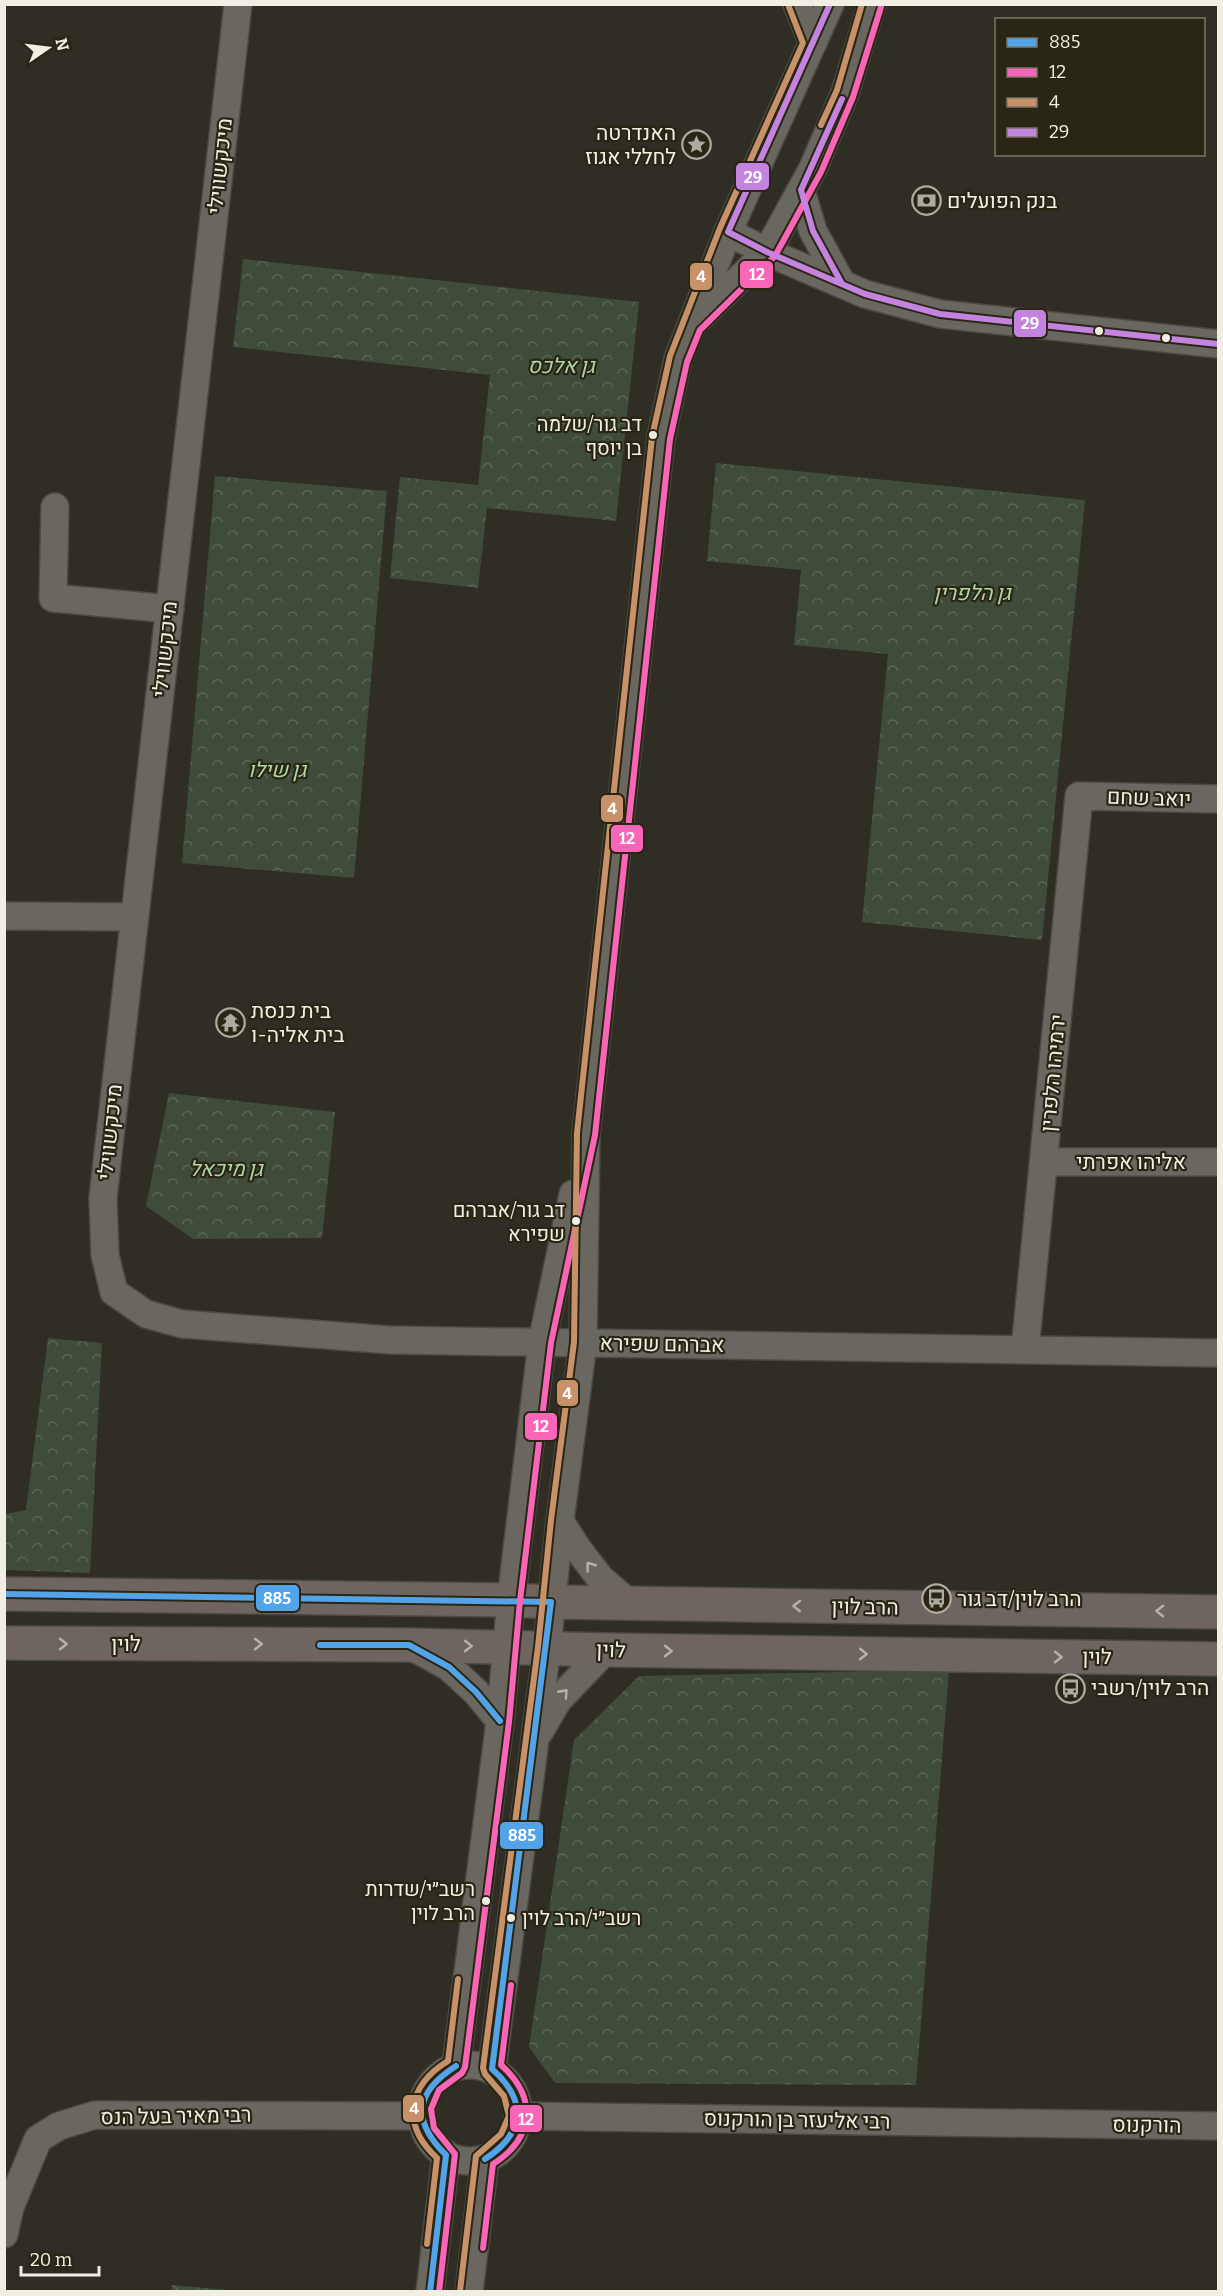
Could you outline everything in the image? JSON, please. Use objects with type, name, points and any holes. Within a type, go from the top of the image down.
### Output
[{"type":"main road","name":"הרב לוין","points":[[4,1594],[1218,1612]]},
{"type":"main road","name":"לוין","points":[[4,1643],[409,1645],[1218,1659]]},
{"type":"street","name":"מיכקשווילי","points":[[114,1292],[105,1255],[103,1198],[238,4]]},
{"type":"street","points":[[797,4],[813,43]]},
{"type":"street","points":[[492,2069],[547,1648],[560,1521],[583,1343],[586,1134],[661,438],[678,359],[728,232],[830,4]]},
{"type":"street","points":[[692,325],[767,252],[801,190],[845,93],[872,4]]},
{"type":"street","points":[[801,190],[813,231],[842,284]]},
{"type":"street","points":[[728,232],[767,252],[865,294],[940,314],[1218,344]]},
{"type":"street","points":[[55,507],[53,598],[170,609]]},
{"type":"street","name":"יואב שחם","points":[[1079,796],[1218,799]]},
{"type":"street","name":"ירמיהו הלפרין","points":[[1024,1350],[1079,796]]},
{"type":"street","points":[[4,916],[135,917]]},
{"type":"street","points":[[456,2066],[500,1721],[542,1342],[586,1134]]},
{"type":"street","name":"אליהו אפרתי","points":[[1044,1162],[1218,1162]]},
{"type":"street","name":"אברהם שפירא","points":[[114,1292],[146,1314],[183,1324],[390,1340],[1218,1353]]},
{"type":"street","points":[[560,1521],[600,1578],[628,1603]]},
{"type":"street","points":[[409,1645],[449,1667],[476,1692],[500,1721]]},
{"type":"street","points":[[533,1742],[558,1700],[606,1650]]},
{"type":"street","points":[[468,2064],[492,2069],[512,2089],[517,2102],[518,2116],[515,2130],[508,2143],[485,2159],[458,2160],[446,2155],[433,2145],[425,2132],[421,2116],[423,2100],[430,2085],[441,2073],[456,2066],[468,2064]]},
{"type":"street","name":"רבי מאיר בעל הנס","points":[[4,2234],[10,2207],[38,2139],[59,2126],[95,2115],[421,2116]]},
{"type":"street","name":"רבי אליעזר בן הורקנוס","points":[[518,2116],[1076,2124]]},
{"type":"street","name":"הורקנוס","points":[[1076,2124],[1218,2126]]},
{"type":"street","points":[[430,2292],[446,2155]]},
{"type":"street","points":[[469,2292],[485,2159]]},
{"type":"green space","name":"גן אלכס","points":[[243,259],[639,302],[616,521],[487,508],[478,588],[390,578],[400,477],[478,485],[490,375],[233,347]]},
{"type":"green space","name":"גן הלפרין","points":[[716,463],[1085,500],[1042,940],[862,922],[888,654],[794,645],[801,570],[707,561]]},
{"type":"green space","name":"גן שילו","points":[[215,476],[387,491],[354,878],[182,863]]},
{"type":"green space","name":"גן מיכאל","points":[[169,1093],[335,1112],[322,1238],[193,1239],[146,1206]]},
{"type":"green space","points":[[48,1338],[102,1343],[90,1573],[5,1570],[5,1514],[26,1510]]},
{"type":"green space","points":[[949,1670],[916,2085],[555,2083],[529,2047],[574,1740],[639,1676]]},
{"type":"green space","points":[[172,2285],[239,2291],[172,2291]]},
{"type":"transit line","name":"29","points":[[830,4],[728,232],[767,252],[865,294],[940,314],[1218,344]]},
{"type":"transit line","name":"4","points":[[821,125],[837,90],[862,4]]},
{"type":"transit line","name":"4","points":[[460,2291],[476,2156],[501,2134],[509,2116],[504,2096],[485,2074],[483,2068],[538,1647],[551,1520],[574,1342],[577,1133],[652,437],[670,356],[720,228],[803,43],[789,7]]},
{"type":"transit line","name":"12","points":[[439,2292],[455,2154],[434,2128],[431,2109],[439,2090],[462,2073],[465,2067],[509,1722],[520,1601],[551,1343],[595,1135],[670,439],[687,362],[700,330],[775,256],[821,172],[853,97],[881,7]]},
{"type":"transit line","name":"29","points":[[842,99],[801,190],[813,231],[842,284]]},
{"type":"transit line","name":"885","points":[[4,1594],[551,1602]]},
{"type":"transit line","name":"885","points":[[492,2069],[551,1602]]},
{"type":"transit line","name":"885","points":[[320,1645],[409,1645],[449,1667],[476,1692],[500,1721]]},
{"type":"transit line","name":"4","points":[[427,2244],[437,2158],[425,2145],[418,2132],[414,2119],[414,2106],[417,2094],[424,2082],[448,2061],[458,1979]]},
{"type":"transit line","name":"12","points":[[483,2248],[493,2164],[507,2154],[517,2142],[526,2117],[526,2104],[521,2091],[501,2065],[511,1985]]},
{"type":"transit line","name":"885","points":[[446,2155],[427,2130],[422,2108],[432,2086],[456,2066]]},
{"type":"transit line","name":"885","points":[[485,2159],[508,2138],[517,2116],[512,2093],[492,2069]]},
{"type":"transit line","name":"885","points":[[430,2292],[446,2155]]},
{"type":"place","name":"האנדרטה לחללי אגוז","points":[[697,145]]},
{"type":"place","name":"בנק הפועלים","points":[[926,201]]},
{"type":"place","name":"דב גור/שלמה בן יוסף","points":[[653,435]]},
{"type":"place","name":"בית כנסת בית אליה-ו","points":[[230,1023]]},
{"type":"place","name":"דב גור/אברהם שפירא","points":[[576,1221]]},
{"type":"place","name":"הרב לוין/דב גור","points":[[936,1599]]},
{"type":"place","name":"הרב לוין/רשבי","points":[[1070,1688]]},
{"type":"place","name":"רשב״י/שדרות הרב לוין","points":[[486,1901]]},
{"type":"place","name":"רשב״י/הרב לוין","points":[[511,1918]]}]
